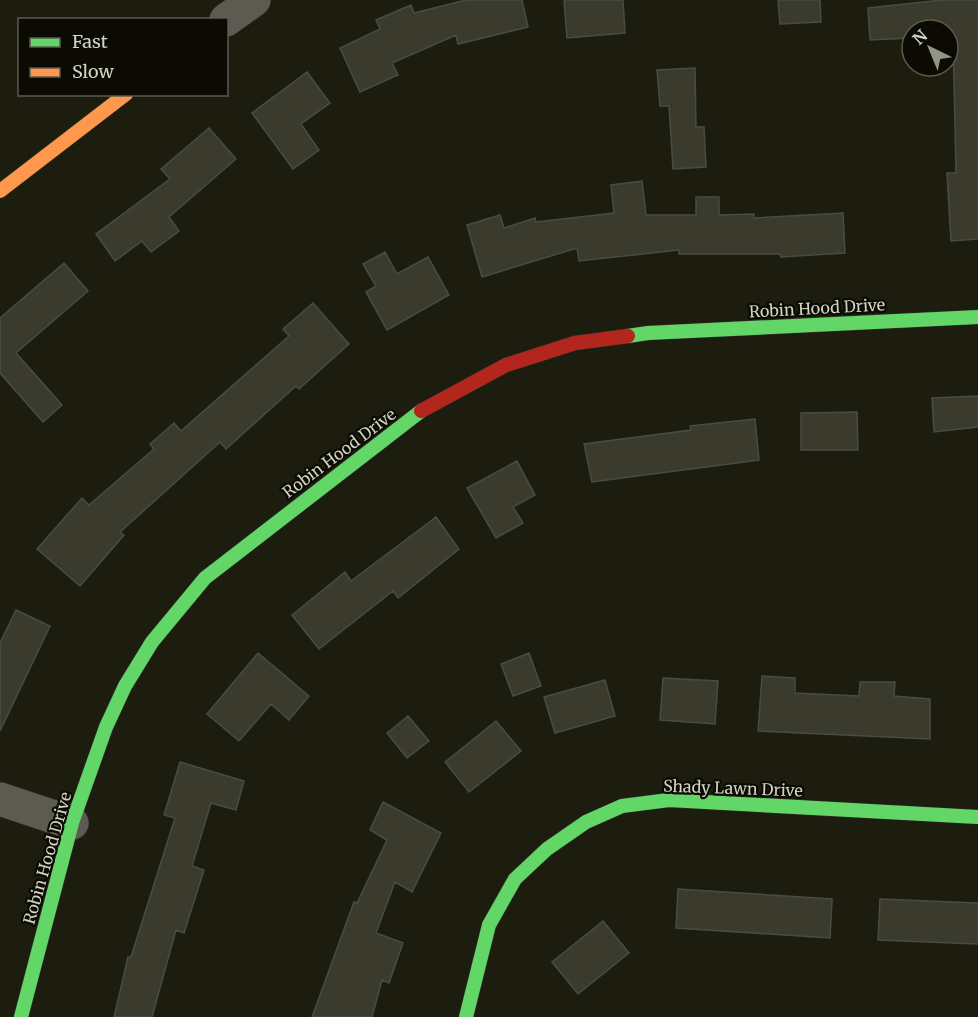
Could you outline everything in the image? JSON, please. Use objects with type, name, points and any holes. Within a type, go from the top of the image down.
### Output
[{"type":"street","points":[[228,19],[254,0]]},
{"type":"street","points":[[0,191],[123,96]]},
{"type":"street","name":"Robin Hood Drive","points":[[21,1017],[72,823],[106,727],[125,686],[152,642],[205,578],[427,406],[506,365],[575,343],[648,333],[978,317]]},
{"type":"street","points":[[0,799],[72,823]]},
{"type":"street","name":"Shady Lawn Drive","points":[[466,1017],[489,925],[515,879],[547,849],[586,822],[622,806],[669,800],[978,818]]},
{"type":"building","points":[[466,0],[522,0],[528,27],[458,44],[456,35],[392,63],[398,75],[360,92],[340,48],[380,29],[376,20],[411,5],[414,13]]},
{"type":"building","points":[[564,0],[623,0],[625,33],[567,38]]},
{"type":"building","points":[[778,0],[820,0],[821,22],[780,24]]},
{"type":"building","points":[[942,0],[978,0],[978,239],[951,241],[947,173],[956,173],[954,78],[960,78],[960,18],[900,18],[900,39],[870,40],[868,8]]},
{"type":"building","points":[[695,68],[696,127],[704,127],[706,167],[673,169],[669,106],[660,106],[657,70]]},
{"type":"building","points":[[307,72],[330,103],[301,124],[319,150],[293,169],[252,113]]},
{"type":"building","points":[[209,128],[236,159],[169,217],[179,231],[151,252],[142,241],[115,261],[96,234],[170,179],[161,169]]},
{"type":"building","points":[[642,181],[646,215],[696,215],[696,197],[719,197],[719,215],[754,214],[754,218],[843,213],[845,253],[781,257],[780,254],[679,254],[679,250],[579,261],[577,248],[482,277],[467,225],[500,215],[504,228],[535,218],[536,222],[614,213],[611,185]]},
{"type":"building","points":[[385,252],[397,274],[428,257],[449,295],[387,330],[366,292],[376,286],[363,264]]},
{"type":"building","points":[[64,263],[88,291],[16,353],[62,405],[43,422],[0,373],[0,318]]},
{"type":"building","points":[[313,303],[349,344],[299,389],[296,386],[226,449],[220,442],[120,532],[124,535],[80,586],[37,549],[82,498],[89,505],[154,449],[150,444],[174,423],[181,431],[289,336],[283,329]]},
{"type":"building","points":[[978,396],[978,427],[934,432],[932,398]]},
{"type":"building","points":[[857,412],[858,450],[801,450],[801,413]]},
{"type":"building","points":[[755,419],[759,460],[592,482],[584,444],[691,430],[690,426]]},
{"type":"building","points":[[517,461],[535,495],[513,507],[523,523],[496,538],[467,488]]},
{"type":"building","points":[[436,517],[459,549],[398,598],[393,591],[319,649],[292,615],[345,572],[351,581]]},
{"type":"building","points":[[16,610],[50,626],[0,731],[0,643]]},
{"type":"building","points":[[258,653],[309,696],[289,720],[271,704],[239,741],[207,714]]},
{"type":"building","points":[[529,653],[541,686],[513,696],[501,664]]},
{"type":"building","points":[[762,676],[795,678],[795,693],[859,696],[860,682],[895,682],[894,696],[930,699],[930,739],[758,731]]},
{"type":"building","points":[[663,678],[718,681],[715,724],[660,720]]},
{"type":"building","points":[[605,680],[615,716],[555,733],[544,697]]},
{"type":"building","points":[[408,716],[429,741],[407,758],[387,733]]},
{"type":"building","points":[[496,721],[521,751],[469,792],[445,762]]},
{"type":"building","points":[[180,762],[244,781],[236,810],[211,803],[192,866],[204,870],[184,933],[176,930],[152,1017],[114,1017],[128,957],[131,957],[175,818],[164,815]]},
{"type":"building","points":[[383,802],[441,833],[412,892],[395,882],[376,933],[403,943],[389,983],[382,980],[372,1017],[312,1017],[354,902],[357,903],[387,840],[370,830]]},
{"type":"building","points":[[678,889],[832,899],[830,938],[676,928]]},
{"type":"building","points":[[880,899],[978,903],[978,944],[878,940]]},
{"type":"building","points":[[603,921],[629,953],[578,994],[552,962]]},
{"type":"traffic: fast","points":[[628,336],[648,333],[978,317]]},
{"type":"traffic: fast","points":[[21,1017],[72,823],[106,727],[125,686],[152,642],[205,578],[421,411]]},
{"type":"traffic: fast","points":[[466,1017],[489,925],[515,879],[547,849],[586,822],[622,806],[669,800],[978,817]]},
{"type":"traffic: slow","points":[[0,191],[123,96]]},
{"type":"traffic: jam","points":[[421,411],[506,365],[575,343],[628,336]]}]
